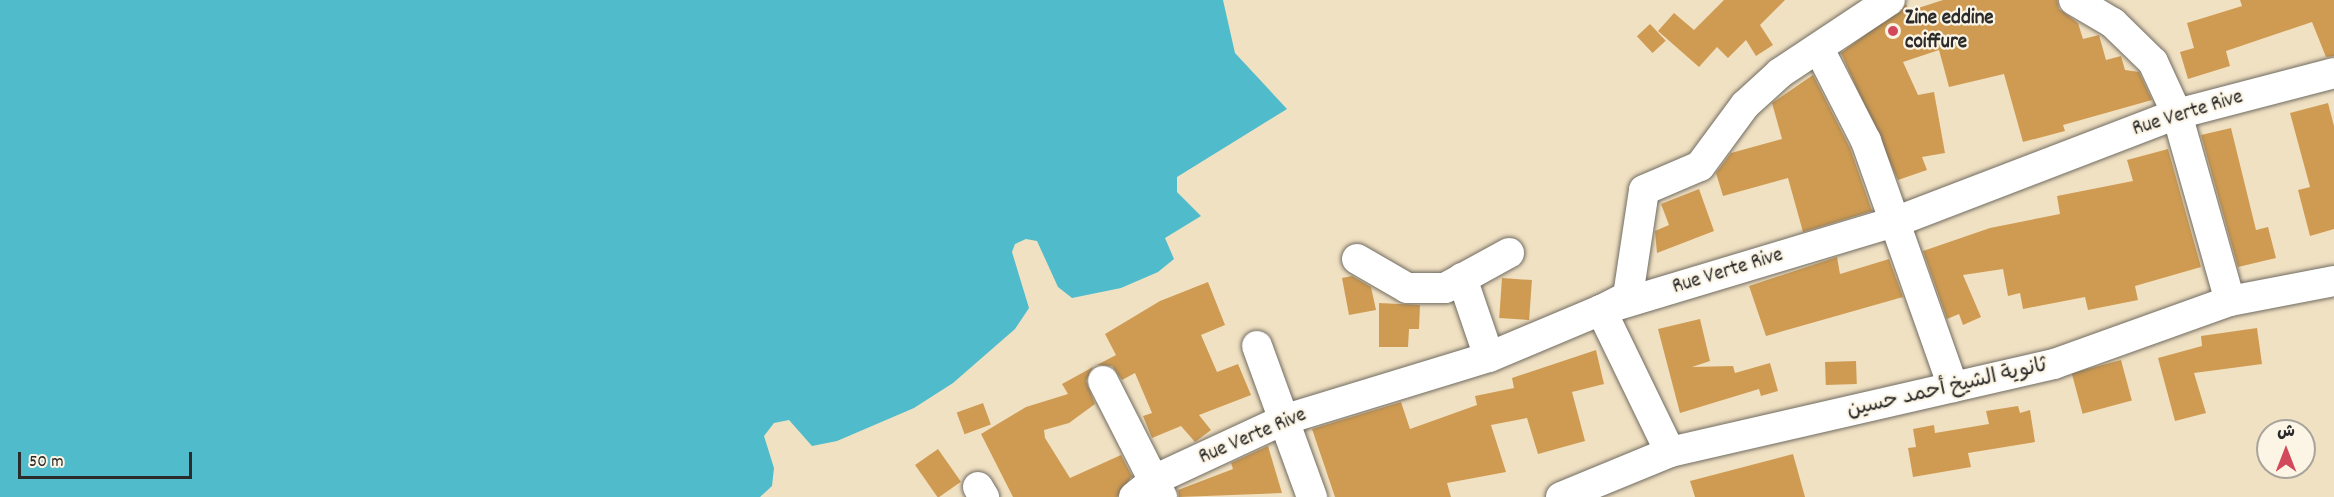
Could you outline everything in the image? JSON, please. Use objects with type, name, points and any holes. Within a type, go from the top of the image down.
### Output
[{"type":"street","points":[[1670,452],[1601,310],[1628,296],[1644,190],[1700,166],[1745,105],[1780,73],[1890,0]]},
{"type":"street","points":[[2074,0],[2113,22],[2152,62],[2177,114],[2229,301]]},
{"type":"street","points":[[1819,49],[1866,141],[1953,387]]},
{"type":"street","name":"Rue Verte Rive","points":[[1150,491],[1283,420],[1489,357],[1601,310],[1895,222],[2177,114],[2334,73]]},
{"type":"street","points":[[1357,260],[1407,288],[1445,288],[1509,253]]},
{"type":"street","points":[[1462,278],[1489,357]]},
{"type":"street","name":"ثانوية الشيخ أحمد حسين","points":[[1560,497],[1670,452],[2054,364],[2229,301],[2334,281]]},
{"type":"street","points":[[1257,346],[1312,497]]},
{"type":"street","points":[[1103,381],[1150,491]]},
{"type":"water","points":[[0,0],[1223,0],[1235,53],[1287,109],[1177,177],[1177,192],[1201,216],[1165,238],[1174,259],[1158,272],[1121,288],[1072,298],[1058,287],[1037,241],[1026,239],[1015,244],[1012,252],[1029,308],[1015,329],[953,383],[914,408],[837,441],[812,446],[789,420],[774,423],[764,436],[774,468],[772,486],[760,497],[0,497]]},
{"type":"building","points":[[1724,0],[1785,0],[1760,25],[1773,45],[1756,56],[1746,40],[1728,58],[1717,47],[1699,67],[1658,31],[1674,13],[1694,30]]},
{"type":"building","points":[[1943,0],[2057,0],[2059,9],[2078,23],[2083,39],[2099,35],[2106,60],[2121,56],[2125,70],[2139,72],[2152,100],[2063,125],[2065,131],[2023,142],[2004,74],[1949,87],[1939,50],[1903,62],[1918,95],[1934,92],[1945,153],[1922,157],[1927,170],[1898,180],[1841,53],[1906,4],[1909,11]]},
{"type":"building","points":[[2240,0],[2334,0],[2334,56],[2326,57],[2312,22],[2226,51],[2230,66],[2188,79],[2180,52],[2194,48],[2187,23],[2242,6]]},
{"type":"building","points":[[1650,24],[1666,41],[1653,53],[1637,36]]},
{"type":"building","points":[[1813,75],[1850,148],[1872,211],[1803,232],[1788,178],[1723,196],[1716,173],[1731,153],[1782,139],[1772,103]]},
{"type":"building","points":[[2328,103],[2334,126],[2334,229],[2310,236],[2298,190],[2310,187],[2290,113]]},
{"type":"building","points":[[2231,128],[2256,230],[2268,227],[2276,258],[2238,267],[2201,135]]},
{"type":"building","points":[[2168,149],[2201,267],[2135,286],[2138,300],[2088,310],[2085,297],[2023,309],[2020,293],[2008,296],[2003,269],[1963,275],[1981,317],[1963,325],[1959,314],[1947,319],[1923,251],[1990,228],[2060,214],[2057,196],[2133,181],[2127,160]]},
{"type":"building","points":[[1699,189],[1714,231],[1657,253],[1655,231],[1669,225],[1661,204]]},
{"type":"building","points":[[1837,257],[1840,274],[1889,259],[1903,297],[1766,336],[1749,286]]},
{"type":"building","points":[[1352,276],[1371,287],[1376,310],[1349,315],[1342,278]]},
{"type":"building","points":[[1502,278],[1532,280],[1529,320],[1499,318]]},
{"type":"building","points":[[1208,282],[1225,325],[1201,335],[1217,372],[1238,364],[1251,395],[1199,415],[1211,430],[1195,442],[1181,426],[1152,438],[1143,416],[1152,413],[1135,373],[1122,380],[1112,366],[1097,365],[1116,355],[1105,334],[1160,301]]},
{"type":"building","points":[[1379,303],[1420,305],[1419,329],[1409,329],[1408,347],[1379,347]]},
{"type":"building","points":[[1700,319],[1710,361],[1692,367],[1733,366],[1735,373],[1770,363],[1778,391],[1761,396],[1759,389],[1680,413],[1658,329]]},
{"type":"building","points":[[2257,328],[2262,364],[2194,373],[2206,413],[2175,421],[2158,358],[2202,346],[2201,336]]},
{"type":"building","points":[[1596,350],[1604,384],[1572,392],[1585,441],[1538,454],[1527,418],[1491,425],[1506,472],[1447,483],[1451,497],[1335,497],[1312,429],[1401,402],[1410,429],[1477,405],[1475,396],[1514,388],[1512,378]]},
{"type":"building","points":[[2121,360],[2132,401],[2083,414],[2072,373]]},
{"type":"building","points":[[1856,361],[1857,384],[1826,385],[1825,362]]},
{"type":"building","points":[[1093,367],[1086,381],[1095,404],[1069,423],[1044,430],[1045,438],[1070,478],[1121,455],[1132,476],[1117,497],[1013,497],[981,434],[1026,407],[1068,394],[1062,384]]},
{"type":"building","points":[[983,403],[991,425],[965,434],[957,413]]},
{"type":"building","points":[[2018,406],[2020,413],[2030,410],[2035,442],[1968,453],[1971,467],[1913,477],[1908,448],[1916,447],[1913,429],[1934,425],[1935,433],[1989,424],[1986,411]]},
{"type":"building","points":[[1268,446],[1282,493],[1179,497],[1178,490],[1233,469],[1231,463]]},
{"type":"building","points":[[938,449],[961,482],[937,497],[915,465]]},
{"type":"building","points":[[1793,454],[1805,497],[1695,497],[1690,481]]},
{"type":"place","name":"Zine eddine coiffure","points":[[1893,31]]}]
